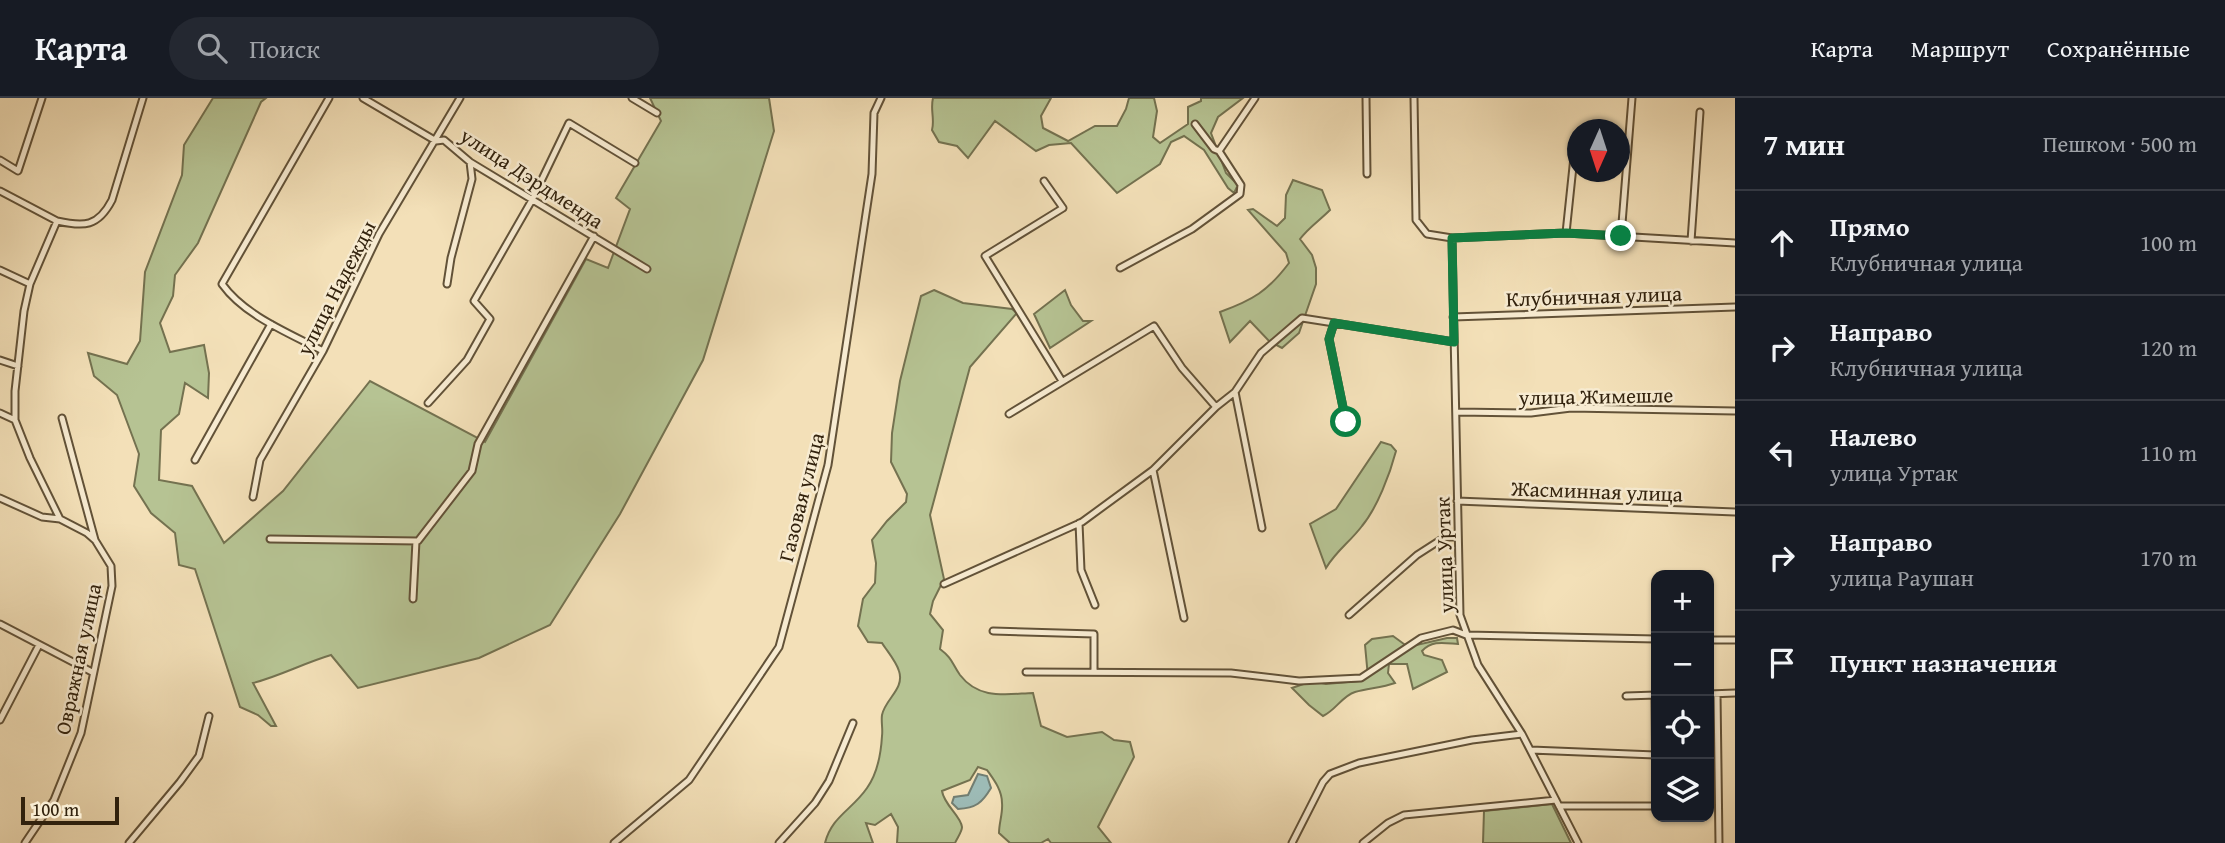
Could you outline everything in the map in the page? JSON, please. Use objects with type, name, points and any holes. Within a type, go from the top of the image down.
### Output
[{"type":"street","points":[[0,160],[18,171],[42,98]]},
{"type":"street","points":[[0,191],[57,220],[78,225],[95,222],[105,213],[114,193],[143,98]]},
{"type":"street","points":[[323,351],[271,324],[230,296],[222,284],[329,98]]},
{"type":"street","name":"улица Дэрдменда","points":[[363,98],[436,141],[444,140],[470,162],[646,269]]},
{"type":"street","name":"улица Надежды","points":[[253,497],[260,460],[323,351],[379,234],[460,98]]},
{"type":"street","points":[[632,98],[657,113]]},
{"type":"street","name":"Газовая улица","points":[[614,843],[689,780],[779,648],[828,466],[872,174],[874,113],[881,98]]},
{"type":"street","points":[[1219,151],[1255,98]]},
{"type":"street","points":[[1366,98],[1367,174]]},
{"type":"street","points":[[1414,98],[1416,220],[1427,234],[1452,238],[1566,233],[1735,243]]},
{"type":"street","points":[[1621,236],[1632,98]]},
{"type":"street","points":[[1691,241],[1700,112]]},
{"type":"street","points":[[428,404],[467,360],[490,319],[474,301],[532,200],[569,123],[635,163]]},
{"type":"street","points":[[1120,268],[1192,229],[1240,194],[1241,185],[1219,151],[1214,149],[1195,124]]},
{"type":"street","points":[[447,284],[451,258],[472,180],[470,162]]},
{"type":"street","points":[[1044,181],[1063,208],[985,256],[1062,381]]},
{"type":"street","points":[[1566,233],[1571,182]]},
{"type":"street","points":[[57,220],[30,284],[24,311],[15,420],[60,519]]},
{"type":"street","points":[[270,539],[418,541],[472,471],[478,444],[594,236]]},
{"type":"street","name":"улица Уртак","points":[[1452,238],[1460,615],[1478,664],[1531,750],[1578,843]]},
{"type":"street","points":[[0,270],[30,284]]},
{"type":"street","name":"Клубничная улица","points":[[1453,317],[1735,307]]},
{"type":"street","points":[[944,584],[1079,523],[1153,470],[1234,392],[1261,353],[1302,318],[1454,342]]},
{"type":"street","points":[[1334,323],[1329,339],[1346,422]]},
{"type":"street","points":[[195,460],[271,324]]},
{"type":"street","points":[[1009,414],[1154,326],[1182,368],[1216,407]]},
{"type":"street","points":[[0,360],[18,366]]},
{"type":"street","points":[[1234,392],[1262,528]]},
{"type":"street","name":"улица Жимешле","points":[[1457,412],[1531,413],[1571,408],[1735,411]]},
{"type":"street","points":[[0,413],[15,420]]},
{"type":"street","name":"Овражная улица","points":[[25,843],[54,800],[81,733],[110,600],[112,572],[96,540],[62,418]]},
{"type":"street","points":[[1153,470],[1184,618]]},
{"type":"street","points":[[0,498],[42,517],[60,519],[96,540]]},
{"type":"street","name":"Жасминная улица","points":[[1457,501],[1735,512]]},
{"type":"street","points":[[1079,523],[1081,570],[1095,605]]},
{"type":"street","points":[[1349,615],[1417,555],[1445,537],[1457,537]]},
{"type":"street","points":[[414,599],[416,541]]},
{"type":"street","points":[[0,624],[92,673]]},
{"type":"street","points":[[1026,673],[1231,673],[1298,681],[1361,678],[1421,638],[1453,630],[1466,635],[1651,639]]},
{"type":"street","points":[[993,631],[1094,634],[1094,671]]},
{"type":"street","points":[[1714,640],[1735,640]]},
{"type":"street","points":[[0,720],[39,645]]},
{"type":"street","points":[[1719,843],[1717,694],[1735,693]]},
{"type":"street","points":[[1626,696],[1651,695]]},
{"type":"street","points":[[129,843],[199,756],[209,716]]},
{"type":"street","points":[[779,843],[815,803],[830,781],[853,723]]},
{"type":"street","points":[[1292,843],[1323,782],[1330,774],[1359,763],[1434,747],[1522,734]]},
{"type":"street","points":[[1531,750],[1651,755]]},
{"type":"street","points":[[1363,843],[1388,823],[1404,815],[1558,803],[1651,806]]},
{"type":"green space","points":[[213,98],[266,98],[261,102],[198,243],[175,275],[173,296],[160,323],[170,352],[204,345],[209,373],[208,398],[185,383],[179,414],[161,430],[159,480],[192,486],[224,543],[283,491],[370,381],[485,442],[586,259],[608,268],[630,209],[616,198],[661,121],[650,98],[769,98],[774,131],[703,360],[620,514],[550,625],[479,658],[358,688],[331,655],[253,683],[276,726],[271,726],[258,715],[240,707],[195,569],[179,565],[175,533],[151,513],[134,486],[139,454],[117,395],[94,376],[88,353],[127,364],[140,341],[145,272],[182,175],[184,145]]},
{"type":"green space","points":[[933,98],[1051,98],[1041,116],[1043,128],[1068,141],[1095,126],[1117,126],[1129,98],[1154,98],[1157,111],[1153,137],[1160,143],[1188,124],[1188,107],[1201,101],[1201,98],[1243,98],[1218,117],[1211,133],[1226,173],[1238,185],[1234,193],[1204,150],[1184,136],[1171,142],[1160,164],[1117,193],[1071,143],[1049,145],[1036,151],[995,121],[968,158],[957,146],[939,142],[932,130]]},
{"type":"green space","points":[[1293,180],[1322,190],[1330,210],[1300,239],[1312,255],[1316,268],[1316,284],[1299,333],[1282,348],[1269,341],[1250,321],[1230,342],[1220,312],[1259,294],[1289,263],[1286,253],[1248,210],[1253,209],[1277,226],[1285,218],[1286,195]]},
{"type":"green space","points":[[934,290],[963,303],[1012,309],[1017,313],[970,367],[930,515],[944,579],[930,614],[943,630],[940,649],[950,658],[967,683],[984,692],[1033,693],[1041,726],[1067,737],[1102,732],[1114,740],[1130,742],[1134,757],[1098,827],[1111,843],[1051,843],[1048,839],[1041,843],[1010,843],[999,833],[1002,798],[999,789],[987,770],[978,767],[970,780],[942,791],[962,827],[955,843],[897,843],[898,827],[891,814],[875,825],[866,823],[873,843],[825,843],[832,826],[861,796],[873,776],[881,749],[882,715],[899,683],[898,667],[882,643],[868,642],[858,626],[863,599],[875,583],[876,563],[872,540],[906,502],[907,494],[891,462],[892,433],[900,381],[921,296]]},
{"type":"green space","points":[[1065,290],[1071,305],[1083,321],[1091,321],[1050,348],[1034,314]]},
{"type":"green space","points":[[1381,442],[1391,445],[1396,451],[1382,490],[1368,519],[1326,568],[1310,524],[1336,509]]},
{"type":"green space","points":[[1393,636],[1408,647],[1447,638],[1457,638],[1458,644],[1434,644],[1422,651],[1424,655],[1442,660],[1447,672],[1413,689],[1407,664],[1389,664],[1388,673],[1395,683],[1350,694],[1323,716],[1292,688],[1312,681],[1326,684],[1359,681],[1368,677],[1365,645],[1372,639]]},
{"type":"green space","points":[[1552,804],[1571,843],[1483,843],[1484,811]]},
{"type":"water","points":[[978,774],[987,776],[991,788],[978,804],[958,809],[952,803],[954,797],[968,795]]},
{"type":"route","points":[[1346,422],[1329,339],[1334,323],[1454,342],[1452,238],[1566,233],[1621,236]]}]
